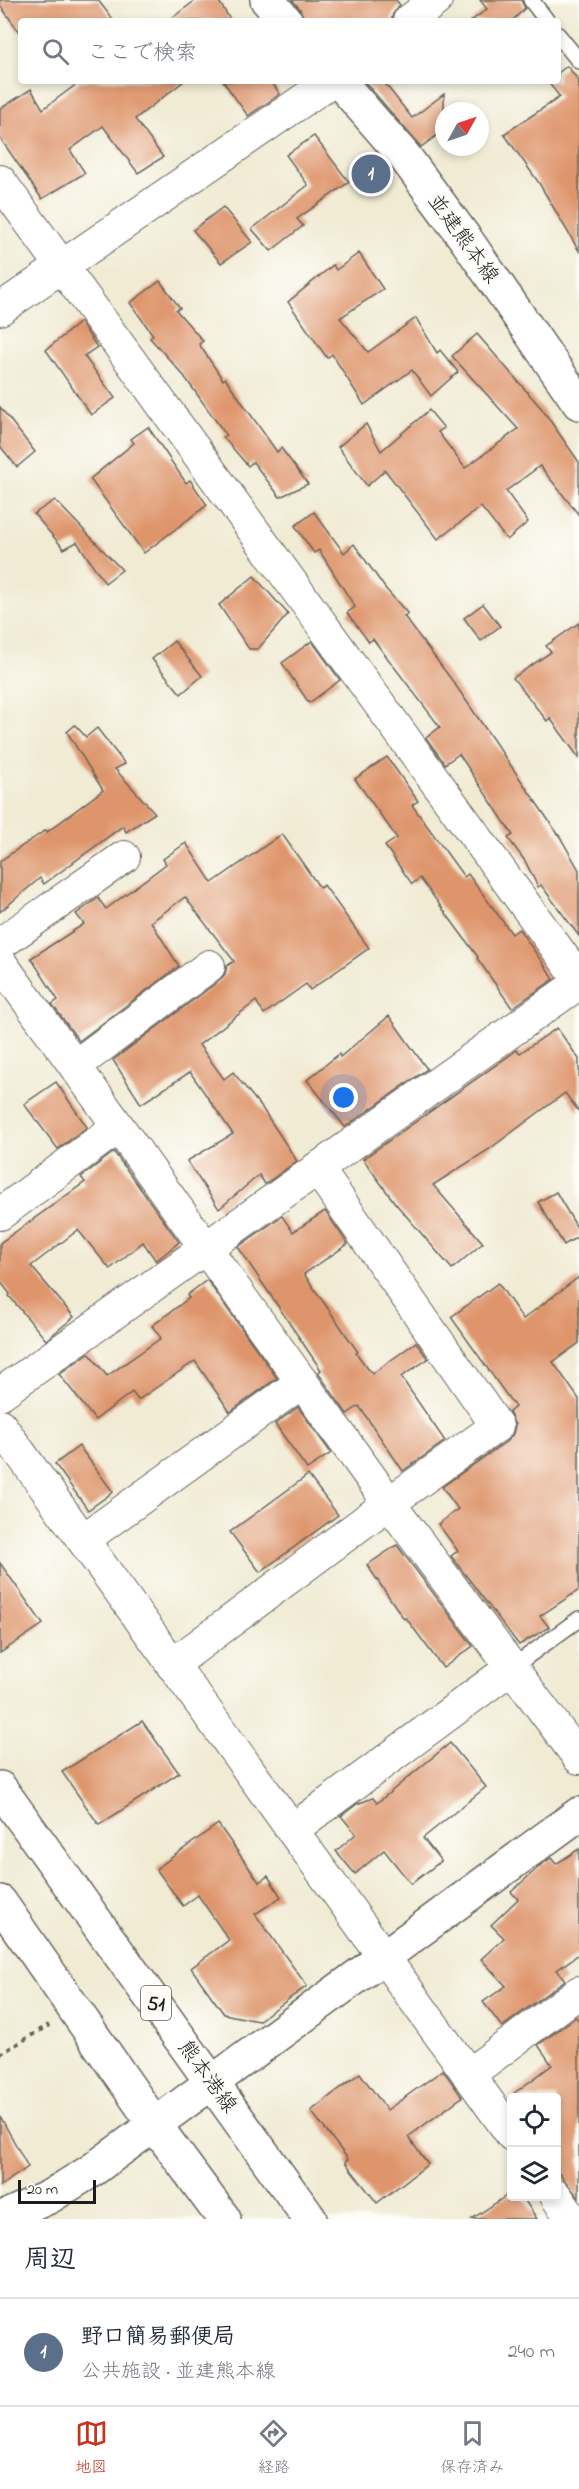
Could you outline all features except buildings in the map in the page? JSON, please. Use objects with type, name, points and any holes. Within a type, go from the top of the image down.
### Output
[{"type":"main road","points":[[267,0],[283,18]]},
{"type":"main road","name":"並建熊本線","points":[[342,84],[405,157],[467,241],[579,403]]},
{"type":"main road","name":"熊本港線","points":[[0,1788],[310,2219]]},
{"type":"main road","points":[[0,2219],[49,2197],[91,2171],[579,1814]]},
{"type":"main road","points":[[0,1902],[155,2125],[224,2219]]},
{"type":"street","points":[[413,18],[436,0]]},
{"type":"street","points":[[0,309],[327,84]]},
{"type":"street","points":[[0,181],[579,981],[0,1394]]},
{"type":"street","points":[[0,944],[124,857]]},
{"type":"street","points":[[0,962],[388,1503],[579,1758]]},
{"type":"street","points":[[75,1066],[209,966]]},
{"type":"street","points":[[0,1214],[118,1127]]},
{"type":"street","points":[[172,1665],[388,1503],[497,1426],[317,1168]]},
{"type":"street","points":[[83,1540],[302,1382]]},
{"type":"street","points":[[0,1425],[507,2128]]},
{"type":"street","points":[[292,1830],[512,1668]]},
{"type":"street","points":[[468,2074],[578,1995]]},
{"type":"street","points":[[559,2201],[572,2219]]},
{"type":"lane","points":[[531,0],[545,18]]},
{"type":"lane","points":[[561,39],[579,61]]},
{"type":"lane","points":[[512,1668],[579,1619]]},
{"type":"path","points":[[0,2054],[76,2009]]},
{"type":"place","name":"野口簡易郵便局","points":[[371,174]]}]
